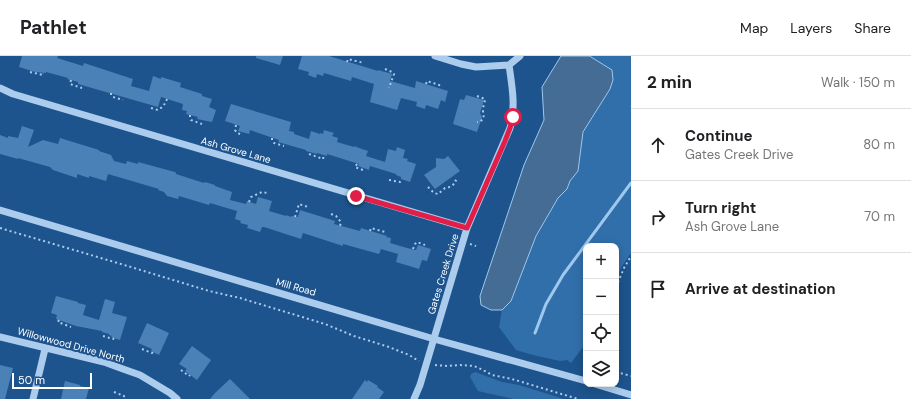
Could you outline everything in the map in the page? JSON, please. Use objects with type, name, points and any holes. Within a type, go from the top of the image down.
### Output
[{"type":"street","points":[[435,56],[476,67],[509,65],[520,56]]},
{"type":"street","name":"Gates Creek Drive","points":[[414,399],[420,385],[467,228],[510,128],[513,117],[514,98],[509,65]]},
{"type":"street","name":"Ash Grove Lane","points":[[0,88],[13,94],[467,228]]},
{"type":"street","name":"Mill Road","points":[[0,210],[434,339],[583,380]]},
{"type":"street","name":"Willowwood Drive North","points":[[0,337],[104,362],[140,375],[170,393],[177,399]]},
{"type":"street","points":[[33,399],[45,348]]},
{"type":"street","points":[[605,387],[631,395]]},
{"type":"path","points":[[347,62],[348,59],[364,63]]},
{"type":"path","points":[[385,69],[394,74],[389,88]]},
{"type":"path","points":[[30,72],[42,75],[43,73]]},
{"type":"path","points":[[71,80],[70,84],[82,88]]},
{"type":"path","points":[[426,84],[427,81],[442,86]]},
{"type":"path","points":[[111,93],[113,97],[123,100]]},
{"type":"path","points":[[477,96],[485,99],[483,108],[484,119],[481,122],[478,122]]},
{"type":"path","points":[[151,108],[158,110],[162,108],[167,99]]},
{"type":"path","points":[[190,115],[192,120],[202,124]]},
{"type":"path","points":[[236,125],[235,130],[237,133],[243,135]]},
{"type":"path","points":[[272,138],[274,143],[284,146]]},
{"type":"path","points":[[309,154],[323,159],[324,155]]},
{"type":"path","points":[[357,164],[356,167],[363,170]]},
{"type":"path","points":[[428,187],[434,193],[438,194],[445,188],[448,188],[455,183],[456,181],[453,178]]},
{"type":"path","points":[[389,180],[400,182],[403,180]]},
{"type":"path","points":[[249,202],[251,197],[262,192],[266,193]]},
{"type":"path","points":[[295,216],[299,204],[308,207]]},
{"type":"path","points":[[331,214],[336,216],[341,222],[340,226]]},
{"type":"path","points":[[0,228],[209,291],[240,298],[325,324],[354,336],[389,347],[409,355],[419,361]]},
{"type":"path","points":[[370,231],[371,228],[384,232]]},
{"type":"path","points":[[413,249],[417,242],[425,245]]},
{"type":"path","points":[[470,244],[476,246]]},
{"type":"path","points":[[619,279],[631,256]]},
{"type":"path","points":[[59,320],[58,322],[71,327]]},
{"type":"path","points":[[103,336],[114,338]]},
{"type":"path","points":[[142,349],[152,353],[153,352]]},
{"type":"path","points":[[434,365],[474,366],[492,375],[512,379],[578,399]]},
{"type":"path","points":[[181,370],[189,376],[190,375]]},
{"type":"path","points":[[619,373],[631,376]]},
{"type":"path","points":[[114,392],[124,396],[123,399]]},
{"type":"shaded area","points":[[561,56],[590,56],[612,70],[613,80],[610,89],[583,132],[578,171],[570,181],[567,189],[558,198],[536,236],[511,301],[502,310],[491,310],[481,305],[480,296],[524,165],[544,120],[542,87]]},
{"type":"shaded area","points":[[590,56],[631,56],[631,253],[619,272],[619,243],[583,243],[583,347],[571,363],[567,360],[560,361],[516,350],[499,327],[502,310],[511,301],[536,236],[558,198],[567,189],[570,181],[578,171],[583,132],[610,89],[613,80],[612,70]]},
{"type":"shaded area","points":[[475,372],[502,382],[519,385],[564,399],[513,399],[478,391],[470,377],[471,374]]},
{"type":"building","points":[[22,56],[58,56],[57,58],[83,66],[84,63],[133,79],[131,86],[149,91],[153,76],[161,79],[161,77],[181,83],[180,87],[212,99],[209,107],[216,110],[212,122],[197,119],[198,117],[186,114],[187,111],[182,110],[183,104],[161,97],[158,107],[78,84],[78,82],[67,79],[68,78],[46,72],[35,72],[19,67]]},
{"type":"building","points":[[256,56],[283,56],[280,65],[256,58]]},
{"type":"building","points":[[302,56],[329,56],[392,74],[390,81],[415,88],[416,81],[448,91],[445,102],[441,100],[438,109],[426,105],[425,109],[416,106],[417,102],[401,98],[397,110],[370,102],[374,84],[352,77],[351,81],[324,73],[323,76],[317,74],[316,78],[308,75],[309,72],[298,69]]},
{"type":"building","points":[[466,95],[484,100],[480,113],[482,117],[477,132],[453,124],[460,99],[464,100]]},
{"type":"building","points":[[231,104],[291,122],[289,131],[309,139],[311,131],[320,134],[323,134],[324,130],[334,133],[332,136],[338,138],[337,142],[368,151],[366,156],[385,162],[388,149],[396,151],[397,147],[405,150],[403,158],[416,164],[410,182],[401,179],[401,177],[396,174],[370,166],[369,170],[358,166],[359,164],[327,154],[327,156],[306,151],[278,142],[279,140],[250,130],[249,134],[238,131],[240,126],[225,121]]},
{"type":"building","points":[[22,126],[34,130],[28,147],[43,140],[58,144],[60,138],[111,155],[114,161],[126,164],[127,161],[138,164],[138,162],[175,172],[176,174],[204,183],[215,185],[232,192],[230,200],[246,204],[247,201],[256,204],[258,197],[272,201],[269,211],[286,216],[298,217],[300,210],[335,221],[334,224],[360,231],[361,228],[387,236],[386,237],[391,238],[390,243],[416,250],[418,245],[431,249],[427,261],[422,260],[419,269],[396,262],[398,254],[381,249],[379,254],[343,244],[343,246],[303,233],[301,239],[264,227],[262,227],[260,232],[247,228],[248,225],[240,223],[241,221],[235,219],[237,211],[210,203],[209,205],[179,196],[178,199],[167,196],[164,192],[158,190],[159,189],[108,174],[106,181],[77,174],[77,178],[53,170],[50,167],[0,154],[0,135],[8,138],[8,136],[18,138]]},
{"type":"building","points":[[448,156],[460,171],[435,189],[424,175],[436,167],[436,158],[444,159]]},
{"type":"building","points":[[56,296],[86,305],[83,315],[99,320],[105,299],[115,302],[112,313],[127,317],[120,340],[111,337],[112,336],[102,331],[76,326],[56,319],[57,315],[51,313]]},
{"type":"building","points":[[147,323],[169,333],[159,355],[151,351],[152,349],[138,343]]},
{"type":"building","points":[[192,346],[211,360],[197,380],[185,371],[187,369],[179,364]]},
{"type":"building","points":[[0,365],[13,368],[5,399],[0,399]]},
{"type":"building","points":[[230,379],[250,399],[210,399],[215,393]]},
{"type":"building","points":[[365,380],[367,382],[368,380],[378,386],[377,387],[384,392],[379,399],[352,399]]},
{"type":"building","points":[[65,381],[89,388],[86,399],[61,399]]},
{"type":"waterway","points":[[535,333],[546,304],[563,275],[631,183]]},
{"type":"route","points":[[356,196],[467,228],[505,141],[513,117]]}]
